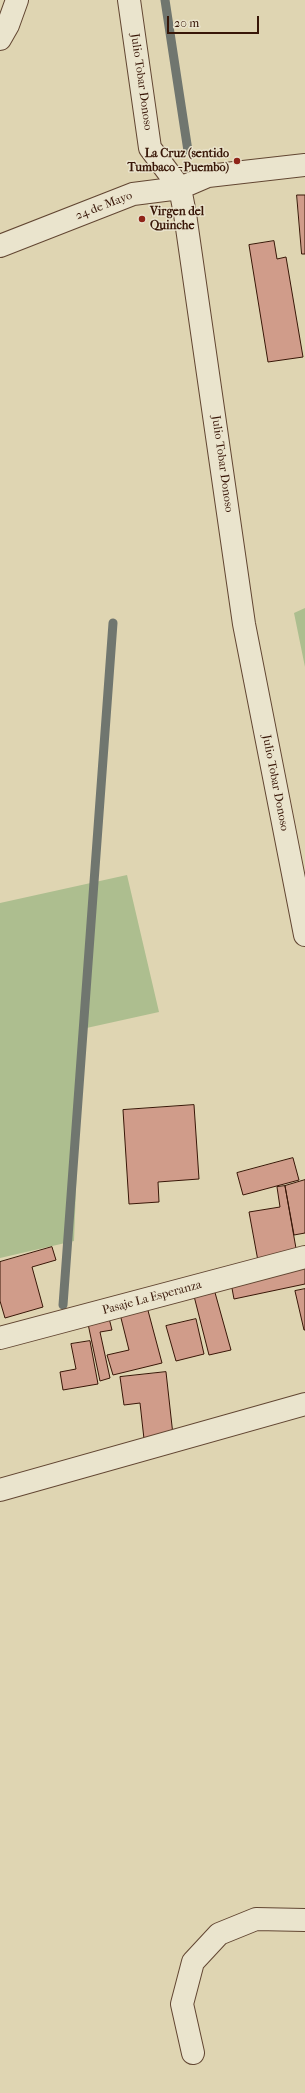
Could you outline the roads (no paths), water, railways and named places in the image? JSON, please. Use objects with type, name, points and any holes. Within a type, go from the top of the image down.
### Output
[{"type":"street","points":[[0,39],[8,25],[17,0]]},
{"type":"street","name":"Julio Tobar Donoso","points":[[129,0],[150,148],[180,188],[194,267],[244,624],[305,935]]},
{"type":"street","name":"24 de Mayo","points":[[0,246],[133,194],[180,188],[208,176],[305,165]]},
{"type":"street","name":"Pasaje La Esperanza","points":[[0,1338],[305,1257]]},
{"type":"street","points":[[0,1490],[305,1404]]},
{"type":"street","points":[[193,2053],[182,2004],[193,1962],[219,1934],[256,1919],[305,1920]]},
{"type":"waterway","points":[[165,0],[188,151]]},
{"type":"waterway","points":[[63,1305],[113,623]]},
{"type":"place","name":"La Cruz (sentido Tumbaco - Puembo)","points":[[237,161]]},
{"type":"place","name":"Virgen del Quinche","points":[[142,219]]}]
